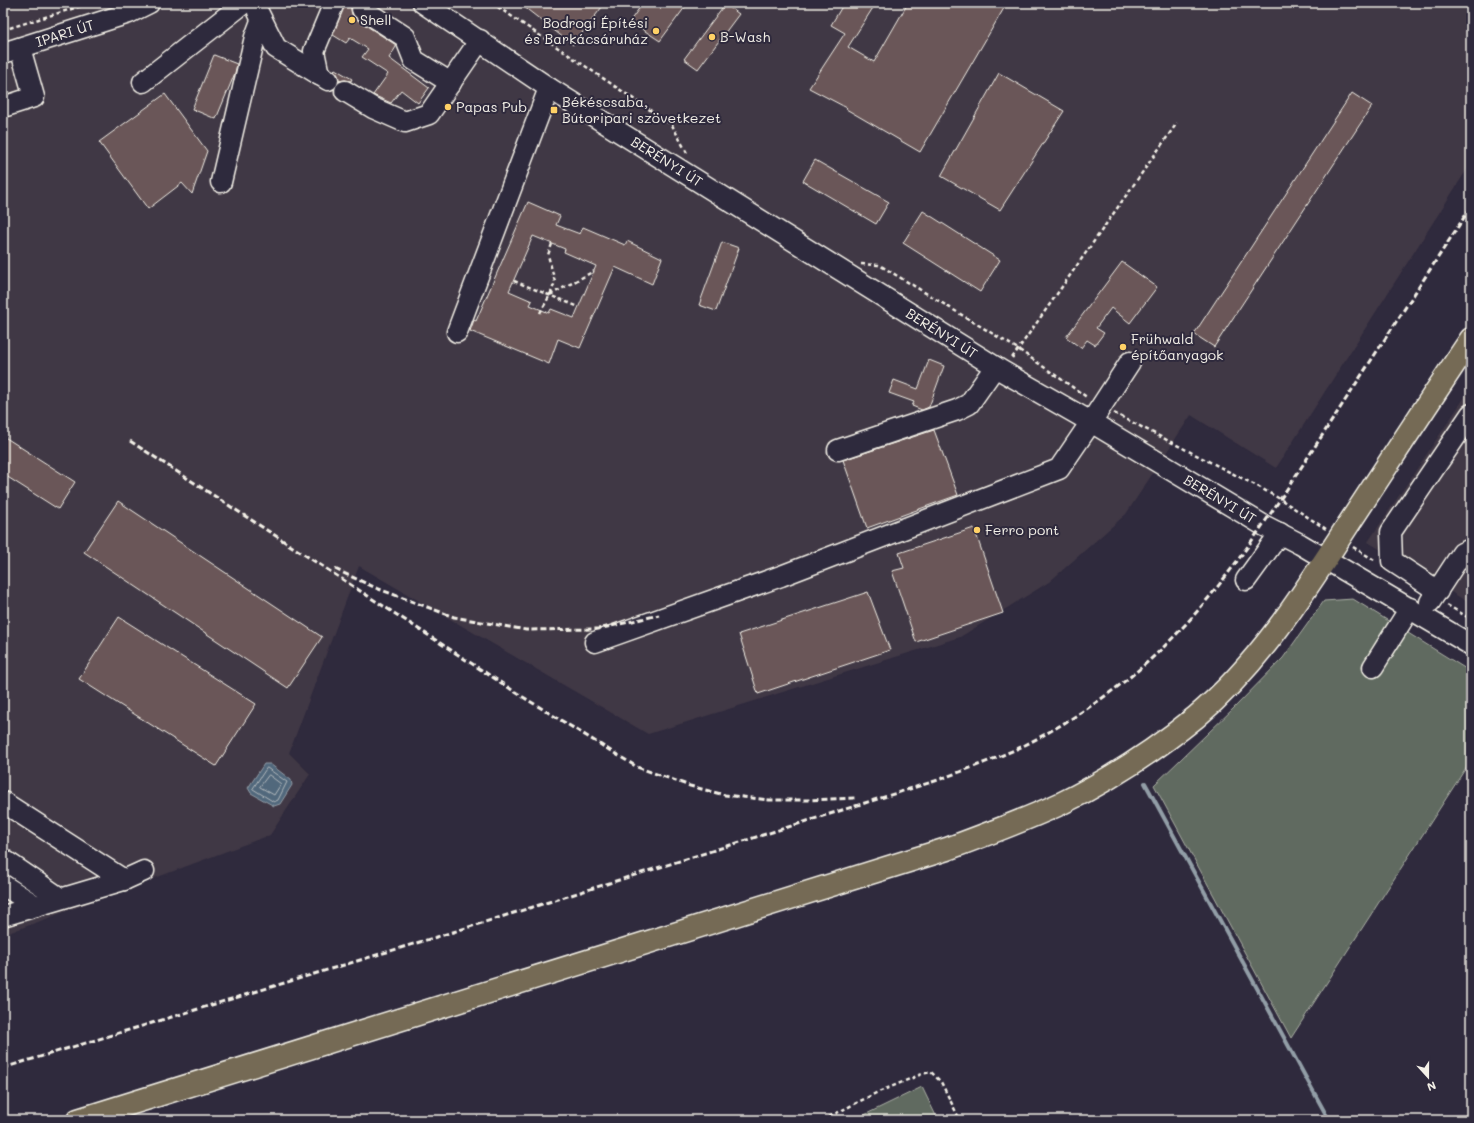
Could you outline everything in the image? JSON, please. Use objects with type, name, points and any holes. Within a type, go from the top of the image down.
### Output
[{"type":"main road","points":[[78,1120],[947,849],[1047,810],[1093,786],[1140,759],[1197,716],[1247,665],[1275,632],[1305,591],[1471,339]]},
{"type":"street","name":"IPARI ÚT","points":[[12,50],[127,8],[149,3]]},
{"type":"street","points":[[143,82],[244,3]]},
{"type":"street","points":[[258,12],[276,48],[324,78],[314,51],[334,3]]},
{"type":"street","name":"BERÉNYI ÚT","points":[[424,3],[549,88],[998,369],[1096,414],[1280,533],[1471,645]]},
{"type":"street","points":[[362,9],[405,37],[414,60],[451,83]]},
{"type":"street","points":[[221,182],[255,36],[258,12]]},
{"type":"street","points":[[345,91],[373,108],[405,122],[429,114],[480,40]]},
{"type":"street","points":[[3,107],[34,97],[12,50]]},
{"type":"street","points":[[458,332],[549,88]]},
{"type":"street","points":[[595,642],[780,576],[1059,468],[1070,455],[1130,362]]},
{"type":"street","points":[[838,450],[957,410],[983,399],[998,369]]},
{"type":"street","points":[[1436,594],[1392,561],[1391,532],[1471,414]]},
{"type":"street","points":[[1246,580],[1280,533]]},
{"type":"street","points":[[1373,667],[1416,612],[1436,594],[1462,553],[1471,549]]},
{"type":"street","points":[[3,802],[124,880]]},
{"type":"street","points":[[3,860],[60,898]]},
{"type":"street","points":[[3,916],[124,880],[144,871]]},
{"type":"street","points":[[3,884],[36,906]]},
{"type":"path","points":[[3,30],[91,3]]},
{"type":"path","points":[[492,3],[672,125],[690,160]]},
{"type":"path","points":[[998,369],[1018,350],[1177,123]]},
{"type":"path","points":[[540,312],[550,295],[555,282],[548,255],[552,244]]},
{"type":"path","points":[[857,264],[878,265],[1018,350],[1096,414],[1259,487],[1379,563]]},
{"type":"path","points":[[550,295],[594,271]]},
{"type":"path","points":[[514,280],[578,307]]},
{"type":"path","points":[[1436,594],[1471,619]]},
{"type":"path","points":[[823,1120],[876,1094],[922,1074],[931,1072],[941,1082],[960,1120]]},
{"type":"shaded area","points":[[3,3],[1471,3],[1471,163],[1276,468],[1191,415],[1126,514],[1049,582],[960,637],[648,734],[359,566],[289,753],[310,774],[270,835],[3,935]]},
{"type":"shaded area","points":[[1471,388],[1471,604],[1368,542]]},
{"type":"green space","points":[[1353,599],[1471,672],[1471,760],[1291,1038],[1154,785],[1234,708],[1283,658],[1324,601]]},
{"type":"green space","points":[[922,1087],[938,1120],[854,1120]]},
{"type":"water","points":[[264,764],[270,764],[291,780],[292,785],[280,804],[274,806],[251,793],[248,788]]},
{"type":"building","points":[[345,3],[352,3],[352,14],[356,19],[396,45],[389,58],[429,88],[418,103],[401,90],[391,103],[373,95],[388,74],[362,57],[368,49],[350,38],[346,43],[333,35]]},
{"type":"building","points":[[519,3],[605,3],[573,45]]},
{"type":"building","name":"Bodrogi Építési és Barkácsáruház","points":[[643,3],[688,3],[660,41],[630,21]]},
{"type":"building","points":[[844,3],[876,3],[848,47],[874,62],[908,3],[1007,3],[920,152],[846,109],[847,108],[809,88],[845,33],[831,25]]},
{"type":"building","name":"B-Wash","points":[[725,4],[739,14],[698,69],[684,59]]},
{"type":"building","points":[[214,55],[237,64],[235,73],[216,119],[192,109]]},
{"type":"building","points":[[335,69],[352,79],[351,81],[339,81],[338,75],[334,70]]},
{"type":"building","points":[[999,73],[1064,111],[1000,210],[941,176]]},
{"type":"building","points":[[1352,93],[1372,106],[1214,347],[1194,334]]},
{"type":"building","points":[[165,94],[207,151],[192,194],[182,183],[148,209],[99,142]]},
{"type":"building","points":[[815,160],[889,202],[876,224],[803,181]]},
{"type":"building","points":[[528,202],[560,216],[556,225],[580,234],[583,227],[625,245],[627,241],[662,258],[652,284],[615,267],[580,348],[558,339],[549,364],[470,331],[474,320],[476,321]],"holes":[[[533,236],[565,249],[564,252],[596,266],[574,318],[551,309],[549,313],[530,305],[532,301],[509,291]]]},
{"type":"building","points":[[923,211],[1000,260],[980,292],[903,243]]},
{"type":"building","points":[[722,242],[739,248],[716,311],[699,305]]},
{"type":"building","points":[[1122,262],[1157,287],[1130,323],[1111,308],[1096,328],[1104,333],[1095,345],[1087,340],[1081,348],[1066,337]]},
{"type":"building","points":[[929,360],[944,366],[929,407],[922,410],[912,406],[914,402],[889,393],[894,380],[918,389]]},
{"type":"building","points":[[934,430],[958,495],[867,528],[843,460]]},
{"type":"building","points":[[3,436],[75,482],[58,509],[6,476],[3,476]]},
{"type":"building","points":[[118,501],[322,637],[288,688],[84,552]]},
{"type":"building","points":[[974,528],[1003,613],[916,642],[892,571],[904,568],[899,553]]},
{"type":"building","points":[[868,592],[890,650],[758,694],[739,634]]},
{"type":"building","points":[[119,617],[256,704],[216,766],[79,679]]},
{"type":"waterway","points":[[1145,783],[1329,1120]]},
{"type":"railway","points":[[3,1068],[453,932],[935,781],[1003,755],[1056,728],[1086,709],[1142,667],[1167,644],[1212,593],[1253,539],[1272,511],[1471,207]]},
{"type":"railway","points":[[130,441],[523,697],[637,767],[690,786],[725,795],[769,800],[855,798]]},
{"type":"railway","points":[[335,569],[376,588],[454,617],[526,630],[598,629],[659,615]]},
{"type":"place","name":"Shell","points":[[352,20]]},
{"type":"place","name":"Bodrogi Építési és Barkácsáruház","points":[[656,31]]},
{"type":"place","name":"B-Wash","points":[[712,37]]},
{"type":"place","name":"Papas Pub","points":[[448,107]]},
{"type":"place","name":"Békéscsaba, Bútoripari szövetkezet","points":[[554,110]]},
{"type":"place","name":"Frühwald építőanyagok","points":[[1123,347]]},
{"type":"place","name":"Ferro pont","points":[[977,530]]}]
